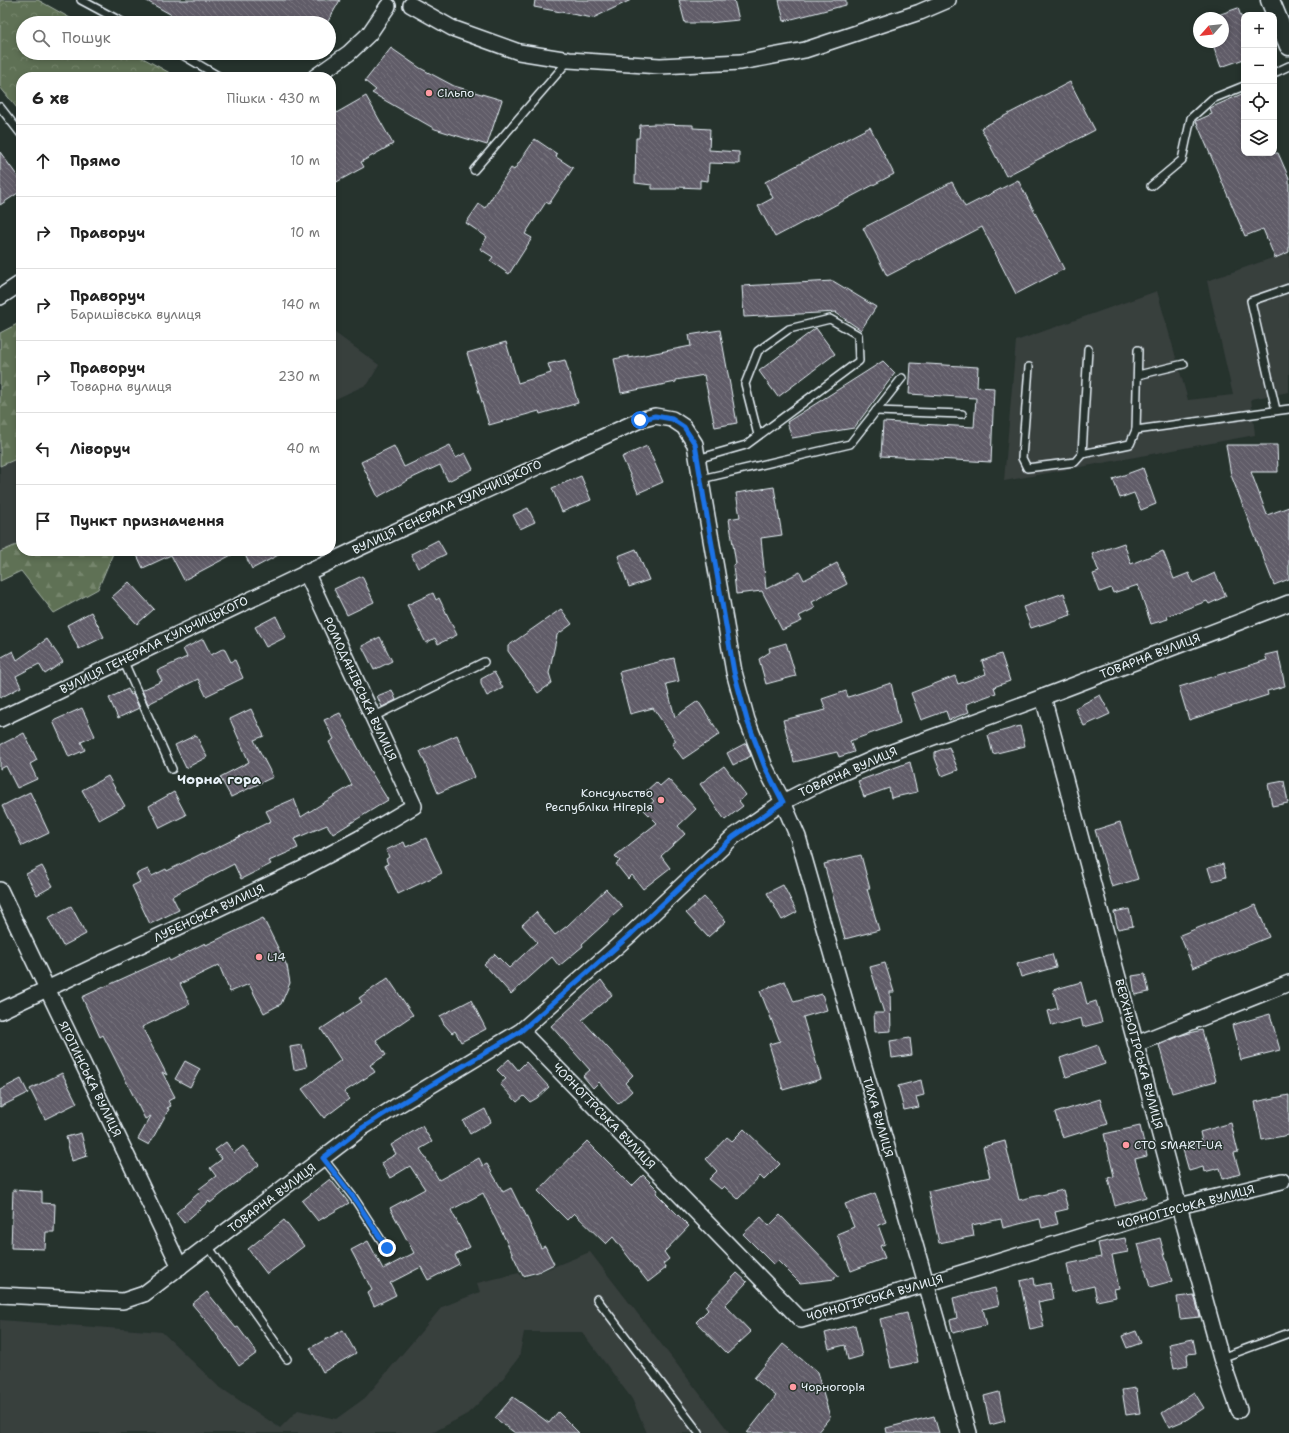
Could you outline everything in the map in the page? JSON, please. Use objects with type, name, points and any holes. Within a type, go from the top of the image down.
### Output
[{"type":"street","points":[[322,72],[349,53],[369,34],[386,3],[392,9],[402,10],[412,2],[452,28],[520,52],[569,60],[660,66],[741,62],[805,50],[920,12],[948,0]]},
{"type":"street","points":[[1270,0],[1289,46]]},
{"type":"street","points":[[0,297],[16,286]]},
{"type":"street","name":"ВУЛИЦЯ ГЕНЕРАЛА КУЛЬЧИЦЬКОГО","points":[[0,719],[306,572],[640,420],[655,416],[672,419],[684,427],[696,451]]},
{"type":"street","name":"ТИХА ВУЛИЦЯ","points":[[696,451],[738,686],[747,720],[765,767],[798,836],[969,1433]]},
{"type":"street","name":"РОМОДАНІВСЬКА ВУЛИЦЯ","points":[[306,572],[414,806]]},
{"type":"street","name":"ТОВАРНА ВУЛИЦЯ","points":[[0,1295],[123,1301],[144,1294],[362,1128],[521,1031],[631,934],[733,837],[783,802],[826,780],[873,759],[1043,697],[1289,603]]},
{"type":"street","name":"ВЕРХНЬОГІРСЬКА ВУЛИЦЯ","points":[[1043,697],[1221,1358],[1238,1410]]},
{"type":"street","name":"ЛУБЕНСЬКА ВУЛИЦЯ","points":[[0,1011],[300,870],[360,838],[414,806]]},
{"type":"street","name":"ЯГОТИНСЬКА ВУЛИЦЯ","points":[[0,890],[180,1267]]},
{"type":"street","points":[[1136,1044],[1289,983]]},
{"type":"street","name":"ЧОРНОГІРСЬКА ВУЛИЦЯ","points":[[521,1031],[802,1320],[926,1284],[1180,1206],[1286,1181]]},
{"type":"lane","points":[[81,0],[111,16]]},
{"type":"lane","points":[[191,60],[211,72]]},
{"type":"lane","points":[[474,170],[569,60]]},
{"type":"lane","points":[[1277,72],[1289,66]]},
{"type":"lane","points":[[1151,186],[1182,160],[1191,118],[1212,99],[1241,87]]},
{"type":"lane","points":[[0,107],[16,128]]},
{"type":"lane","points":[[1276,410],[1251,301],[1289,289]]},
{"type":"lane","points":[[696,451],[746,445],[859,362],[858,335],[830,320],[789,329],[758,351],[745,384],[758,435]]},
{"type":"lane","points":[[1082,454],[1088,349]]},
{"type":"lane","points":[[1029,367],[1022,458],[1027,468],[1075,462],[1082,454],[1130,444],[1136,430],[1138,350]]},
{"type":"lane","points":[[1138,375],[1184,364]]},
{"type":"lane","points":[[701,479],[850,444],[902,378]]},
{"type":"lane","points":[[1136,430],[1289,409]]},
{"type":"lane","points":[[876,412],[962,414]]},
{"type":"lane","points":[[123,660],[172,769]]},
{"type":"lane","points":[[373,717],[484,662]]},
{"type":"lane","points":[[323,1158],[354,1198],[387,1248]]},
{"type":"lane","points":[[208,1246],[287,1359]]},
{"type":"lane","points":[[597,1299],[699,1433]]},
{"type":"lane","points":[[1221,1358],[1289,1333]]},
{"type":"shaded area","points":[[1289,252],[1289,392],[1251,399],[1255,435],[1004,481],[1016,341],[1157,291],[1188,400],[1233,395],[1207,281]]},
{"type":"shaded area","points":[[336,334],[379,365],[368,384],[336,399]]},
{"type":"shaded area","points":[[16,459],[16,545],[0,552],[0,466]]},
{"type":"shaded area","points":[[590,1252],[730,1433],[647,1433],[632,1399],[582,1332],[524,1332],[519,1357],[498,1385],[467,1414],[432,1433],[0,1433],[0,1320],[162,1332],[218,1386],[280,1428],[298,1410],[336,1419],[365,1398],[442,1307],[480,1292],[477,1283],[519,1273],[523,1279]]},
{"type":"green space","points":[[0,0],[38,0],[67,16],[16,16],[16,60],[147,60],[168,72],[16,72],[16,107],[0,87]]},
{"type":"green space","points":[[16,325],[16,459],[0,466],[0,333]]},
{"type":"green space","points":[[16,545],[16,556],[112,556],[98,589],[54,613],[21,571],[0,581],[0,552]]},
{"type":"building","points":[[145,0],[340,0],[331,16],[174,16]]},
{"type":"building","points":[[535,0],[631,0],[593,18],[534,7]]},
{"type":"building","points":[[679,0],[734,0],[739,20],[708,23],[685,23]]},
{"type":"building","points":[[779,0],[846,0],[846,5],[784,21]]},
{"type":"building","points":[[1238,8],[1241,16],[1241,60],[1221,67],[1214,48],[1229,48],[1229,12],[1226,12]]},
{"type":"building","name":"Сільпо","points":[[391,48],[420,68],[454,86],[502,100],[487,145],[435,129],[372,93],[376,90],[365,81]]},
{"type":"building","points":[[1070,82],[1095,130],[1006,176],[981,128]]},
{"type":"building","points":[[1241,94],[1241,156],[1277,156],[1278,153],[1289,178],[1289,252],[1275,258],[1263,229],[1245,236],[1196,121],[1212,114],[1210,108]]},
{"type":"building","points":[[366,96],[393,144],[361,162],[364,167],[336,182],[336,113]]},
{"type":"building","points":[[640,125],[693,125],[693,128],[710,129],[709,150],[739,152],[739,164],[709,163],[708,181],[700,180],[700,188],[677,187],[677,189],[652,189],[652,185],[635,183],[636,138],[639,138]]},
{"type":"building","points":[[870,127],[894,174],[775,237],[758,206],[773,198],[765,182]]},
{"type":"building","points":[[535,139],[557,154],[556,157],[573,168],[549,204],[546,202],[525,234],[532,238],[509,274],[490,261],[493,257],[480,249],[487,237],[466,223],[479,204],[485,208],[511,168],[514,170]]},
{"type":"building","points":[[0,152],[16,174],[16,194],[0,205]]},
{"type":"building","points":[[1018,180],[1064,269],[1016,294],[982,227],[887,276],[863,228],[952,182],[965,207]]},
{"type":"building","points":[[833,281],[876,307],[861,330],[836,313],[837,312],[744,317],[742,286]]},
{"type":"building","points":[[816,328],[835,354],[778,397],[759,371]]},
{"type":"building","points":[[720,330],[737,423],[715,427],[704,375],[621,393],[614,359],[629,356],[629,358],[691,346],[689,335]]},
{"type":"building","points":[[506,342],[518,383],[551,373],[548,364],[565,360],[578,403],[540,414],[539,411],[489,425],[467,353]]},
{"type":"building","points":[[883,361],[895,373],[854,428],[792,438],[787,422]]},
{"type":"building","points":[[911,363],[978,367],[977,387],[994,388],[991,462],[881,456],[883,422],[974,427],[976,398],[909,394]]},
{"type":"building","points":[[450,445],[456,458],[465,453],[473,469],[448,481],[440,465],[410,479],[378,497],[361,462],[394,446],[404,467]]},
{"type":"building","points":[[1226,445],[1277,445],[1278,472],[1251,472],[1267,515],[1289,507],[1289,579],[1274,585],[1231,475]]},
{"type":"building","points":[[647,446],[663,482],[638,493],[622,457]]},
{"type":"building","points":[[1143,468],[1156,504],[1141,510],[1134,493],[1120,498],[1113,479]]},
{"type":"building","points":[[581,476],[591,500],[562,512],[552,488]]},
{"type":"building","points":[[774,487],[782,535],[761,538],[766,589],[800,572],[804,580],[837,563],[847,584],[812,602],[815,608],[799,616],[802,621],[782,630],[762,591],[736,594],[733,565],[736,564],[729,519],[740,517],[736,493]]},
{"type":"building","points":[[528,508],[535,522],[520,529],[513,515]]},
{"type":"building","points":[[438,540],[446,554],[418,568],[411,554]]},
{"type":"building","points":[[1124,543],[1131,564],[1163,551],[1174,579],[1189,573],[1193,583],[1215,573],[1226,596],[1209,604],[1207,601],[1167,616],[1168,619],[1151,624],[1138,585],[1113,593],[1111,588],[1100,592],[1093,574],[1099,572],[1092,554]]},
{"type":"building","points":[[636,549],[649,580],[629,587],[618,556]]},
{"type":"building","points":[[137,556],[169,556],[143,568]]},
{"type":"building","points":[[172,556],[230,556],[184,580]]},
{"type":"building","points":[[246,556],[277,556],[252,569]]},
{"type":"building","points":[[362,576],[374,602],[347,615],[334,589]]},
{"type":"building","points":[[129,582],[154,609],[137,624],[112,597]]},
{"type":"building","points":[[433,593],[436,600],[439,598],[457,635],[438,644],[435,638],[426,643],[407,605]]},
{"type":"building","points":[[1064,593],[1071,615],[1031,628],[1023,607]]},
{"type":"building","points":[[561,609],[572,624],[557,635],[549,673],[552,683],[538,693],[508,651],[508,646]]},
{"type":"building","points":[[91,612],[104,637],[79,649],[67,625]]},
{"type":"building","points":[[276,616],[286,637],[266,647],[255,627]]},
{"type":"building","points":[[380,637],[392,661],[374,670],[362,646]]},
{"type":"building","points":[[47,639],[63,662],[45,674],[39,664],[16,676],[21,687],[0,698],[0,658],[13,651],[17,660]]},
{"type":"building","points":[[203,639],[211,655],[224,648],[231,662],[235,660],[243,678],[206,696],[198,679],[148,704],[142,690],[162,681],[157,671],[187,657],[183,649]]},
{"type":"building","points":[[786,643],[796,676],[766,684],[759,659],[770,652],[769,648]]},
{"type":"building","points":[[1278,652],[1285,686],[1267,691],[1268,695],[1189,720],[1179,687],[1267,660],[1265,655]]},
{"type":"building","points":[[1001,654],[1010,681],[994,687],[996,693],[966,704],[969,712],[949,720],[946,711],[921,720],[911,693],[955,676],[958,684],[986,674],[982,661]]},
{"type":"building","points":[[674,658],[679,681],[666,684],[675,717],[698,701],[720,734],[683,759],[672,744],[676,741],[653,708],[630,714],[619,672]]},
{"type":"building","points":[[494,672],[503,688],[487,696],[481,684],[481,679]]},
{"type":"building","points":[[891,683],[900,723],[850,741],[854,752],[839,757],[837,752],[794,762],[783,720],[826,710],[822,699],[846,691],[848,697]]},
{"type":"building","points":[[128,689],[131,695],[133,694],[139,708],[118,718],[109,698]]},
{"type":"building","points":[[392,690],[396,700],[382,707],[377,696]]},
{"type":"building","points":[[1100,695],[1110,714],[1084,726],[1075,708]]},
{"type":"building","points":[[82,708],[95,736],[81,742],[85,750],[69,757],[53,721]]},
{"type":"building","points":[[251,709],[264,736],[254,740],[273,777],[231,797],[220,777],[249,762],[230,719]]},
{"type":"building","points":[[340,713],[368,767],[388,800],[333,834],[327,825],[294,839],[298,848],[269,861],[271,864],[241,879],[234,864],[172,896],[179,910],[150,924],[132,886],[140,882],[136,874],[148,869],[152,876],[166,869],[167,871],[203,853],[204,854],[271,821],[266,811],[294,799],[301,817],[352,785],[329,742],[334,739],[324,720]]},
{"type":"building","points":[[1020,726],[1025,746],[993,754],[988,735]]},
{"type":"building","points":[[24,733],[37,760],[30,764],[37,779],[17,788],[6,766],[0,769],[0,745]]},
{"type":"building","points":[[196,735],[207,757],[186,768],[175,745]]},
{"type":"building","points":[[457,735],[475,777],[438,793],[420,751]]},
{"type":"building","points":[[746,743],[751,756],[733,765],[727,753]]},
{"type":"building","points":[[949,747],[958,770],[942,776],[935,758],[935,752]]},
{"type":"building","points":[[910,762],[917,792],[891,798],[889,788],[864,797],[858,781]]},
{"type":"building","points":[[724,766],[746,795],[739,801],[743,806],[725,820],[700,784]]},
{"type":"building","points":[[108,776],[125,806],[99,820],[82,790]]},
{"type":"building","points":[[668,779],[696,809],[678,826],[685,834],[661,856],[670,868],[643,889],[632,875],[628,879],[616,864],[620,861],[615,856],[657,823],[644,810],[654,801],[645,792],[656,782],[660,786]]},
{"type":"building","points":[[1284,781],[1288,803],[1272,806],[1268,784]]},
{"type":"building","points":[[30,792],[49,833],[22,846],[2,806]]},
{"type":"building","points":[[174,792],[186,815],[160,828],[149,806]]},
{"type":"building","points":[[1120,822],[1138,879],[1112,887],[1095,830]]},
{"type":"building","points":[[426,838],[442,873],[398,894],[385,865],[388,864],[386,859],[389,857],[386,850],[404,842],[406,847]]},
{"type":"building","points":[[861,855],[870,889],[867,889],[879,930],[845,939],[824,864]]},
{"type":"building","points":[[1223,864],[1226,877],[1212,881],[1208,868]]},
{"type":"building","points":[[42,866],[53,886],[37,895],[26,874]]},
{"type":"building","points":[[783,885],[797,912],[782,920],[767,893]]},
{"type":"building","points":[[606,889],[623,907],[582,944],[583,946],[559,966],[552,957],[511,994],[484,964],[495,954],[509,968],[537,942],[522,925],[536,912],[555,935],[567,926]]},
{"type":"building","points":[[704,897],[726,921],[708,937],[686,913]]},
{"type":"building","points":[[1256,905],[1269,937],[1193,968],[1180,935]]},
{"type":"building","points":[[71,906],[86,934],[63,946],[48,918]]},
{"type":"building","points":[[1129,909],[1133,926],[1118,929],[1114,912]]},
{"type":"building","points":[[263,918],[287,966],[290,983],[281,1004],[264,1013],[249,984],[230,992],[219,965],[180,984],[190,1004],[142,1027],[167,1075],[162,1072],[175,1097],[168,1101],[171,1106],[167,1108],[169,1109],[149,1145],[138,1139],[151,1116],[145,1119],[103,1035],[100,1037],[82,997],[168,958],[170,961],[205,943],[206,945]]},
{"type":"building","points":[[1052,954],[1056,967],[1021,977],[1017,964]]},
{"type":"building","points":[[885,963],[894,992],[890,992],[891,1031],[875,1032],[874,1013],[884,1013],[870,967]]},
{"type":"building","points":[[1145,974],[1149,992],[1135,995],[1132,976]]},
{"type":"building","points":[[388,978],[413,1015],[376,1040],[386,1055],[370,1065],[375,1072],[344,1092],[349,1099],[324,1118],[302,1089],[341,1060],[321,1029],[362,1002],[359,998]]},
{"type":"building","points":[[601,980],[612,995],[582,1020],[633,1075],[625,1083],[632,1091],[618,1104],[599,1082],[593,1088],[583,1076],[590,1070],[551,1026]]},
{"type":"building","points":[[785,981],[794,1002],[822,994],[827,1010],[803,1017],[821,1079],[783,1090],[769,1044],[780,1041],[760,991]]},
{"type":"building","points":[[1081,982],[1087,1004],[1096,1001],[1102,1022],[1083,1027],[1081,1018],[1052,1026],[1048,1011],[1058,1008],[1053,990]]},
{"type":"building","points":[[471,1000],[486,1029],[461,1042],[455,1031],[452,1033],[444,1024],[440,1016]]},
{"type":"building","points":[[1270,1014],[1280,1050],[1241,1060],[1232,1025]]},
{"type":"building","points":[[1202,1030],[1216,1081],[1172,1093],[1159,1045],[1182,1035]]},
{"type":"building","points":[[910,1038],[912,1055],[892,1058],[890,1041]]},
{"type":"building","points":[[302,1045],[307,1067],[294,1070],[290,1047]]},
{"type":"building","points":[[1098,1045],[1105,1064],[1066,1077],[1060,1058]]},
{"type":"building","points":[[509,1059],[518,1070],[526,1062],[549,1087],[530,1102],[524,1096],[517,1102],[500,1084],[506,1079],[497,1070]]},
{"type":"building","points":[[185,1061],[200,1069],[190,1087],[175,1079]]},
{"type":"building","points":[[62,1073],[77,1103],[45,1119],[30,1089]]},
{"type":"building","points":[[21,1079],[28,1093],[0,1107],[0,1090]]},
{"type":"building","points":[[921,1080],[924,1095],[916,1097],[919,1107],[904,1110],[898,1086]]},
{"type":"building","points":[[1289,1095],[1289,1135],[1262,1140],[1255,1102]]},
{"type":"building","points":[[1100,1099],[1108,1124],[1063,1138],[1055,1113]]},
{"type":"building","points":[[485,1109],[491,1122],[470,1134],[463,1121]]},
{"type":"building","points":[[1231,1123],[1238,1152],[1234,1153],[1240,1174],[1223,1179],[1220,1168],[1204,1172],[1203,1167],[1189,1171],[1182,1146],[1202,1141],[1200,1132]]},
{"type":"building","points":[[422,1126],[432,1142],[420,1149],[439,1180],[479,1158],[483,1166],[487,1164],[503,1192],[511,1188],[521,1208],[522,1207],[541,1248],[545,1246],[554,1264],[538,1272],[523,1276],[483,1193],[451,1210],[470,1247],[455,1255],[459,1264],[428,1280],[421,1267],[390,1283],[396,1295],[374,1306],[368,1293],[372,1290],[351,1250],[368,1241],[383,1269],[414,1253],[390,1208],[425,1189],[410,1166],[390,1178],[381,1163],[396,1154],[391,1145]]},
{"type":"building","points":[[1140,1126],[1147,1156],[1135,1159],[1146,1197],[1115,1206],[1108,1178],[1114,1176],[1104,1134]]},
{"type":"building","points":[[744,1129],[780,1164],[764,1180],[760,1176],[738,1199],[724,1186],[721,1189],[709,1179],[717,1171],[706,1159],[727,1137],[732,1141]]},
{"type":"building","points":[[81,1133],[87,1156],[72,1161],[66,1137]]},
{"type":"building","points":[[587,1141],[632,1186],[643,1175],[658,1190],[656,1193],[689,1226],[664,1252],[669,1259],[663,1264],[666,1268],[648,1282],[613,1237],[606,1244],[574,1213],[567,1220],[538,1191]]},
{"type":"building","points":[[1005,1141],[1019,1200],[1063,1190],[1068,1209],[1055,1212],[1058,1224],[1042,1228],[1040,1219],[1003,1228],[1001,1219],[972,1225],[974,1236],[939,1243],[928,1191],[990,1177],[983,1147]]},
{"type":"building","points":[[226,1142],[234,1153],[243,1146],[259,1165],[210,1203],[209,1201],[184,1223],[176,1213],[201,1191],[199,1189],[216,1176],[210,1168],[222,1159],[215,1150]]},
{"type":"building","points":[[330,1179],[349,1203],[318,1221],[302,1201]]},
{"type":"building","points":[[13,1190],[42,1192],[42,1203],[55,1204],[54,1232],[46,1232],[45,1249],[11,1248]]},
{"type":"building","points":[[875,1193],[886,1222],[878,1225],[885,1244],[880,1246],[885,1258],[851,1271],[837,1234],[854,1227],[845,1204]]},
{"type":"building","points":[[780,1215],[839,1276],[834,1277],[835,1279],[800,1283],[778,1261],[774,1265],[743,1234],[761,1217],[769,1226]]},
{"type":"building","points":[[284,1220],[304,1246],[267,1274],[248,1249]]},
{"type":"building","points":[[1125,1238],[1128,1252],[1112,1255],[1119,1288],[1114,1289],[1116,1297],[1097,1301],[1094,1286],[1072,1291],[1067,1264],[1101,1257],[1098,1243]]},
{"type":"building","points":[[1160,1238],[1172,1281],[1150,1287],[1138,1244]]},
{"type":"building","points":[[737,1273],[747,1282],[725,1305],[751,1332],[727,1354],[696,1322],[708,1310],[705,1306]]},
{"type":"building","points":[[1034,1278],[1035,1286],[1050,1283],[1053,1299],[1038,1302],[1044,1327],[1030,1330],[1020,1281]]},
{"type":"building","points":[[995,1288],[999,1305],[983,1309],[987,1325],[953,1333],[950,1320],[957,1318],[953,1298]]},
{"type":"building","points":[[207,1292],[236,1328],[238,1327],[257,1353],[239,1366],[209,1324],[192,1304]]},
{"type":"building","points":[[1194,1295],[1200,1317],[1180,1319],[1177,1297]]},
{"type":"building","points":[[907,1313],[918,1362],[891,1368],[880,1319]]},
{"type":"building","points":[[855,1325],[862,1356],[848,1360],[845,1345],[829,1349],[825,1333]]},
{"type":"building","points":[[343,1330],[356,1353],[323,1372],[310,1348]]},
{"type":"building","points":[[1136,1331],[1141,1343],[1127,1348],[1122,1336]]},
{"type":"building","points":[[1193,1339],[1196,1353],[1187,1354],[1188,1365],[1174,1368],[1169,1344]]},
{"type":"building","name":"Чорногорія","points":[[783,1344],[817,1372],[830,1417],[817,1433],[747,1433],[776,1396],[754,1378]]},
{"type":"building","points":[[1136,1388],[1140,1413],[1126,1415],[1122,1390]]},
{"type":"building","points":[[999,1392],[1005,1421],[990,1425],[984,1396]]},
{"type":"building","points":[[1194,1392],[1204,1408],[1186,1420],[1169,1427],[1162,1413]]},
{"type":"building","points":[[513,1397],[549,1423],[558,1412],[579,1433],[515,1433],[495,1418]]},
{"type":"building","points":[[934,1416],[939,1433],[887,1433],[886,1428]]},
{"type":"place","name":"Сільпо","points":[[429,93]]},
{"type":"place","name":"Консульство Республіки Нігерія","points":[[661,800]]},
{"type":"place","name":"L14","points":[[259,957]]},
{"type":"place","name":"СТО SMART-UA","points":[[1126,1145]]},
{"type":"place","name":"Чорногорія","points":[[793,1387]]},
{"type":"district","name":"Чорна гора","points":[[219,779]]},
{"type":"route","points":[[387,1248],[354,1198],[323,1158],[362,1128],[521,1031],[631,934],[733,837],[783,802],[765,767],[747,720],[734,672],[695,444],[684,427],[672,419],[655,416],[640,420]]}]
